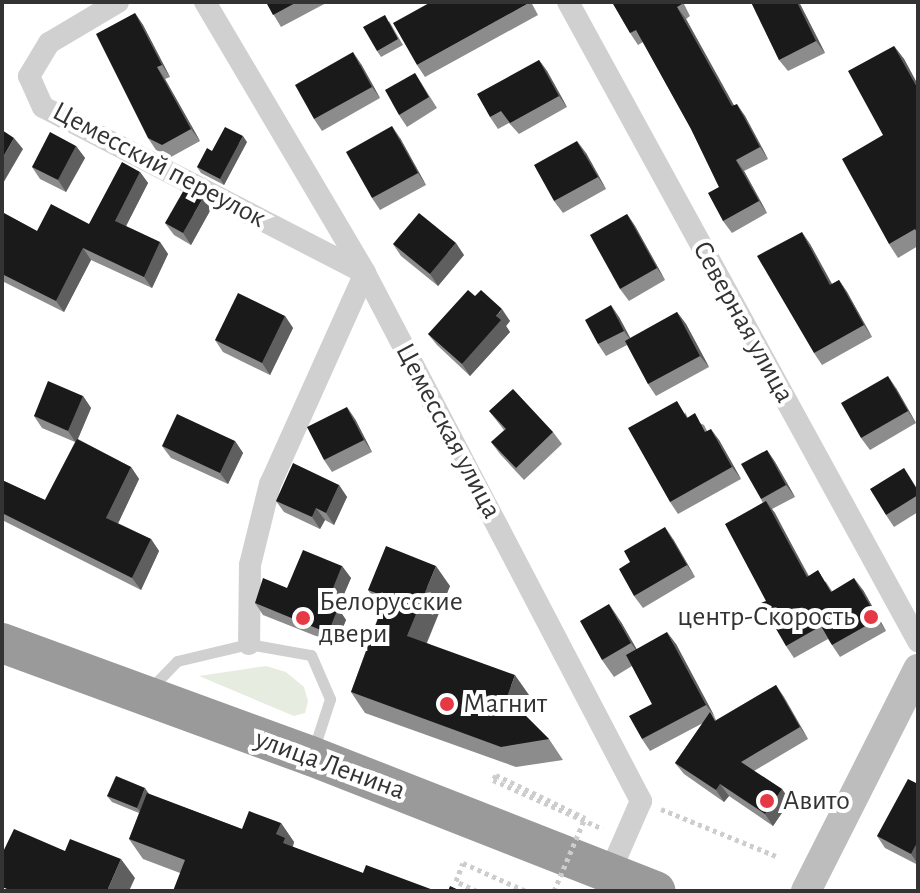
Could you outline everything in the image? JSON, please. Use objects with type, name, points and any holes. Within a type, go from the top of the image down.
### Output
[{"type":"highway","name":"улица Ленина","points":[[2,643],[142,697],[612,867],[656,891]]},
{"type":"main road","points":[[806,891],[918,669]]},
{"type":"street","name":"Цемесский переулок","points":[[118,2],[49,43],[29,76],[43,107],[365,273]]},
{"type":"street","name":"Цемесская улица","points":[[205,2],[365,273],[641,801]]},
{"type":"street","name":"Северная улица","points":[[568,2],[918,641]]},
{"type":"street","points":[[249,644],[250,565],[270,484],[365,273]]},
{"type":"street","points":[[612,867],[641,801]]},
{"type":"lane","points":[[142,697],[177,661],[249,644],[311,655],[330,699],[311,756]]},
{"type":"path","points":[[554,891],[585,818],[496,775],[493,780],[612,867]]},
{"type":"path","points":[[641,801],[776,856]]},
{"type":"path","points":[[477,891],[456,881],[463,863],[526,891]]},
{"type":"shaded area","points":[[266,666],[286,672],[304,687],[308,701],[305,713],[294,716],[199,676]]},
{"type":"building","points":[[266,2],[297,2],[273,15]]},
{"type":"building","points":[[431,2],[529,3],[417,65],[393,23]]},
{"type":"building","points":[[612,2],[681,2],[677,7],[732,106],[737,104],[760,147],[736,160],[759,201],[723,221],[708,193],[719,187],[691,129],[636,30],[630,33]]},
{"type":"building","points":[[751,2],[797,2],[816,41],[779,60]]},
{"type":"building","points":[[135,13],[162,65],[157,67],[191,129],[162,145],[148,138],[96,34]]},
{"type":"building","points":[[385,15],[398,39],[377,51],[363,27]]},
{"type":"building","points":[[894,46],[918,89],[918,234],[915,229],[889,244],[842,159],[883,135],[848,71]]},
{"type":"building","points":[[353,52],[372,87],[314,119],[295,85]]},
{"type":"building","points":[[539,60],[559,96],[510,123],[501,111],[490,117],[477,94]]},
{"type":"building","points":[[415,73],[429,97],[399,115],[385,90]]},
{"type":"building","points":[[392,126],[418,173],[372,198],[346,152]]},
{"type":"building","points":[[225,127],[243,136],[220,179],[197,167],[207,148],[212,151]]},
{"type":"building","points":[[2,130],[14,138],[2,159]]},
{"type":"building","points":[[50,132],[76,146],[58,180],[32,167]]},
{"type":"building","points":[[577,141],[598,177],[554,201],[534,165]]},
{"type":"building","points":[[122,162],[140,172],[115,221],[160,242],[144,277],[83,248],[56,301],[2,274],[2,212],[37,231],[51,204],[89,224]]},
{"type":"building","points":[[185,188],[203,198],[183,233],[165,223]]},
{"type":"building","points":[[419,213],[456,243],[430,274],[393,244]]},
{"type":"building","points":[[627,214],[657,268],[620,289],[590,235]]},
{"type":"building","points":[[802,232],[830,285],[839,280],[864,325],[814,353],[757,256]]},
{"type":"building","points":[[468,290],[475,296],[481,290],[502,309],[496,316],[501,320],[462,364],[428,334]]},
{"type":"building","points":[[238,293],[285,316],[262,363],[215,340]]},
{"type":"building","points":[[611,305],[624,331],[598,344],[585,320]]},
{"type":"building","points":[[677,312],[700,356],[648,384],[625,341]]},
{"type":"building","points":[[888,376],[908,411],[861,438],[841,403]]},
{"type":"building","points":[[48,381],[83,396],[68,431],[34,416]]},
{"type":"building","points":[[513,389],[553,432],[516,468],[491,442],[506,429],[489,411]]},
{"type":"building","points":[[677,401],[687,418],[695,413],[705,432],[711,429],[732,467],[670,502],[628,428]]},
{"type":"building","points":[[347,407],[364,440],[324,460],[307,427]]},
{"type":"building","points":[[177,414],[235,441],[220,473],[162,446]]},
{"type":"building","points":[[77,439],[131,467],[106,518],[151,539],[132,578],[2,513],[2,480],[45,500]]},
{"type":"building","points":[[767,450],[786,485],[761,499],[741,464]]},
{"type":"building","points":[[293,463],[339,485],[326,513],[316,508],[312,517],[276,501]]},
{"type":"building","points":[[904,468],[918,495],[886,515],[870,489]]},
{"type":"building","points":[[766,501],[807,577],[818,570],[831,592],[854,578],[878,619],[832,645],[821,626],[786,646],[761,603],[766,601],[725,524]]},
{"type":"building","points":[[665,527],[687,565],[634,596],[619,569],[630,562],[624,551]]},
{"type":"building","points":[[386,546],[436,566],[407,636],[515,675],[507,697],[549,739],[501,747],[351,692],[386,597],[368,590]]},
{"type":"building","points":[[303,550],[342,566],[327,603],[338,608],[328,633],[255,603],[263,578],[287,588]]},
{"type":"building","points":[[609,604],[631,643],[602,660],[580,621]]},
{"type":"building","points":[[667,632],[706,705],[642,739],[629,716],[652,704],[626,655]]},
{"type":"building","points":[[776,685],[800,727],[741,762],[782,789],[765,814],[720,784],[716,790],[675,763],[710,712],[715,721]]},
{"type":"building","points":[[116,776],[145,788],[137,808],[107,796]]},
{"type":"building","points":[[908,779],[918,784],[918,841],[911,854],[877,836]]},
{"type":"building","points":[[147,793],[242,829],[249,811],[281,823],[276,834],[285,838],[283,843],[363,873],[366,865],[436,891],[173,891],[185,860],[129,839]]},
{"type":"building","points":[[14,829],[65,851],[70,839],[121,859],[107,891],[12,891],[2,887],[2,854]]},
{"type":"place","name":"центр-Скорость","points":[[871,617]]},
{"type":"place","name":"Белорусские двери","points":[[303,618]]},
{"type":"place","name":"Магнит","points":[[447,704]]},
{"type":"place","name":"Авито","points":[[767,801]]}]
